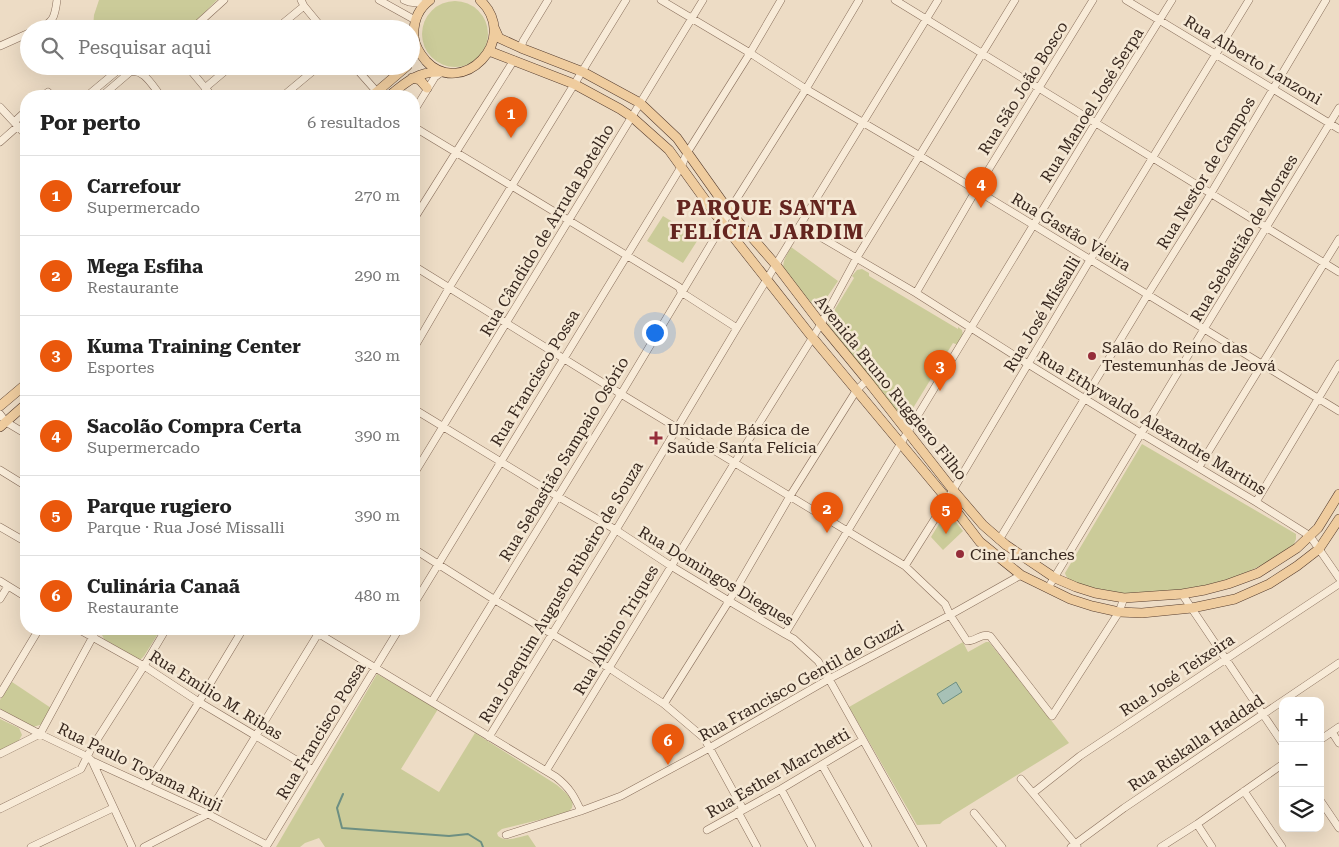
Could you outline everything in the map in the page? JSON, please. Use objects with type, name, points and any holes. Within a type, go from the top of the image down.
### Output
[{"type":"main road","points":[[396,90],[412,78],[431,72],[456,72],[470,69],[481,62],[489,52],[494,40],[494,27],[491,15],[481,0]]},
{"type":"main road","points":[[416,20],[419,11],[427,2]]},
{"type":"main road","name":"Avenida Bruno Ruggiero Filho","points":[[494,27],[500,38],[583,72],[640,103],[677,138],[729,211],[776,265],[953,490],[983,525],[999,540],[1055,578],[1095,593],[1124,598],[1182,594],[1241,580],[1258,573],[1296,548],[1310,536],[1318,528],[1339,494]]},
{"type":"main road","points":[[420,51],[428,63],[443,72]]},
{"type":"main road","name":"Avenida Bruno Ruggiero Filho","points":[[489,52],[574,84],[620,109],[669,150],[723,224],[812,338],[947,498],[980,542],[1021,575],[1070,599],[1119,612],[1142,613],[1192,608],[1235,599],[1269,584],[1319,549],[1339,519]]},
{"type":"main road","points":[[379,90],[396,75]]},
{"type":"main road","points":[[412,78],[420,80],[427,88]]},
{"type":"main road","points":[[0,406],[20,389]]},
{"type":"main road","points":[[3,425],[20,409]]},
{"type":"street","points":[[52,20],[58,0]]},
{"type":"street","points":[[202,20],[224,0]]},
{"type":"street","points":[[379,0],[416,20]]},
{"type":"street","points":[[404,0],[409,2],[427,2]]},
{"type":"street","points":[[521,48],[523,41],[548,0]]},
{"type":"street","points":[[420,338],[626,0]]},
{"type":"street","name":"Rua Gastão Vieira","points":[[660,0],[1339,411]]},
{"type":"street","name":"Rua Cândido de Arruda Botelho","points":[[420,464],[703,0]]},
{"type":"street","name":"Rua Francisco Possa","points":[[420,594],[781,0]]},
{"type":"street","name":"Rua Sebastião Sampaio Osório","points":[[432,701],[621,394],[729,211],[806,89],[859,0]]},
{"type":"street","points":[[895,0],[1339,272]]},
{"type":"street","name":"Rua Joaquim Augusto Ribeiro de Souza","points":[[489,737],[616,530],[736,328],[938,0]]},
{"type":"street","name":"Rua Albino Triques","points":[[546,771],[734,462],[821,324],[856,260],[1015,0]]},
{"type":"street","name":"Rua São João Bosco","points":[[916,293],[976,190],[1093,0]]},
{"type":"street","name":"Rua Alberto Lanzoni","points":[[1126,0],[1339,129]]},
{"type":"street","name":"Rua Manoel José Serpa","points":[[785,634],[1172,0]]},
{"type":"street","name":"Rua José Missalli","points":[[905,566],[953,490],[1090,260],[1249,0]]},
{"type":"street","name":"Rua Nestor de Campos","points":[[999,540],[1326,0]]},
{"type":"street","points":[[285,20],[302,3],[315,20]]},
{"type":"street","points":[[0,46],[20,37]]},
{"type":"street","points":[[420,209],[514,60]]},
{"type":"street","points":[[420,100],[435,77],[443,72]]},
{"type":"street","points":[[94,90],[112,75]]},
{"type":"street","points":[[109,90],[126,75]]},
{"type":"street","points":[[143,75],[156,90]]},
{"type":"street","points":[[194,75],[205,88],[220,75]]},
{"type":"street","points":[[290,90],[308,75]]},
{"type":"street","points":[[360,75],[371,90]]},
{"type":"street","points":[[0,107],[20,128]]},
{"type":"street","name":"Rua Sebastião de Moraes","points":[[1048,588],[1339,108]]},
{"type":"street","points":[[0,142],[20,119]]},
{"type":"street","points":[[420,130],[678,287],[682,292],[736,328]]},
{"type":"street","name":"Rua Ethywaldo Alexandre Martins","points":[[800,225],[856,260],[916,293],[1028,364],[1310,536]]},
{"type":"street","points":[[1199,467],[1339,239]]},
{"type":"street","points":[[420,270],[905,566],[941,599],[967,641],[972,641],[986,634],[990,636],[1052,716],[1119,612],[1124,598]]},
{"type":"street","points":[[1256,502],[1339,364]]},
{"type":"street","points":[[664,704],[729,601],[790,496],[856,390],[867,380]]},
{"type":"street","name":"Rua Domingos Diegues","points":[[420,413],[794,639],[818,661],[923,847]]},
{"type":"street","points":[[0,414],[3,425],[20,432]]},
{"type":"street","points":[[0,470],[20,482]]},
{"type":"street","points":[[0,527],[20,539]]},
{"type":"street","points":[[1310,536],[1339,578]]},
{"type":"street","points":[[420,553],[609,668],[664,704],[704,738],[757,847]]},
{"type":"street","name":"Rua Francisco Gentil de Guzzi","points":[[506,835],[581,812],[621,796],[710,748],[829,679],[1021,575]]},
{"type":"street","points":[[0,581],[20,593]]},
{"type":"street","name":"Rua José Teixeira","points":[[1033,793],[1080,756],[1339,584]]},
{"type":"street","points":[[0,599],[8,586]]},
{"type":"street","points":[[1182,594],[1282,742]]},
{"type":"street","points":[[0,694],[35,635]]},
{"type":"street","name":"Rua Emilio M. Ribas","points":[[88,635],[144,666],[199,702],[313,770]]},
{"type":"street","points":[[132,847],[90,759],[91,749],[162,635]]},
{"type":"street","points":[[146,786],[239,635]]},
{"type":"street","points":[[144,847],[208,814],[317,635]]},
{"type":"street","points":[[325,635],[375,668],[546,771],[566,786],[574,795],[581,812]]},
{"type":"street","name":"Rua Francisco Possa","points":[[267,846],[395,635]]},
{"type":"street","points":[[0,754],[40,734],[92,637]]},
{"type":"street","name":"Rua Riskalla Haddad","points":[[1075,846],[1124,808],[1339,663]]},
{"type":"street","name":"Rua Paulo Toyama Riuji","points":[[0,713],[90,759],[208,814],[267,846]]},
{"type":"street","points":[[1324,737],[1339,727]]},
{"type":"street","points":[[1332,732],[1339,743]]},
{"type":"street","name":"Rua Esther Marchetti","points":[[707,830],[863,740]]},
{"type":"street","points":[[0,809],[81,769],[90,759]]},
{"type":"street","points":[[822,765],[868,847]]},
{"type":"street","points":[[1161,847],[1279,767]]},
{"type":"street","points":[[1021,779],[1075,846]]},
{"type":"street","points":[[781,789],[812,847]]},
{"type":"street","points":[[1244,791],[1282,847]]},
{"type":"street","points":[[1324,806],[1339,828]]},
{"type":"street","points":[[31,847],[113,808]]},
{"type":"street","points":[[974,813],[1002,847]]},
{"type":"street","points":[[1197,824],[1212,847]]},
{"type":"green space","points":[[99,0],[217,0],[197,20],[94,20]]},
{"type":"green space","points":[[449,1],[461,1],[473,6],[483,16],[488,28],[486,47],[473,62],[461,67],[449,67],[437,62],[427,52],[422,40],[422,28],[427,16],[437,6]]},
{"type":"green space","points":[[663,216],[699,238],[683,263],[647,241]]},
{"type":"green space","points":[[791,247],[838,281],[823,303],[825,306],[821,310],[817,309],[784,272],[784,262]]},
{"type":"green space","points":[[862,269],[869,273],[869,276],[962,330],[963,336],[958,345],[953,343],[910,413],[914,416],[909,421],[903,420],[828,324],[829,315],[832,314],[854,278],[852,276],[857,270]]},
{"type":"green space","points":[[1142,444],[1296,534],[1294,544],[1260,566],[1243,574],[1187,589],[1117,593],[1073,582],[1065,573]]},
{"type":"green space","points":[[950,518],[963,531],[943,550],[931,537],[942,519]]},
{"type":"green space","points":[[102,635],[157,635],[141,659],[104,639]]},
{"type":"green space","points":[[963,642],[968,652],[989,642],[1069,743],[940,824],[917,825],[849,707]]},
{"type":"green space","points":[[377,674],[438,709],[401,769],[439,792],[475,733],[557,785],[573,801],[572,808],[567,813],[502,829],[497,833],[498,836],[505,839],[528,835],[536,847],[325,847],[319,838],[300,847],[276,847]]},
{"type":"green space","points":[[12,682],[51,708],[43,724],[33,727],[0,711],[0,700]]},
{"type":"green space","points":[[0,719],[19,728],[22,735],[18,742],[0,751]]},
{"type":"shaded area","points":[[956,682],[962,692],[943,704],[937,694]]},
{"type":"waterway","points":[[343,794],[337,808],[342,828],[449,836],[468,834],[481,842],[483,847]]},
{"type":"place","name":"Carrefour","points":[[511,138]]},
{"type":"place","name":"Sacolão Compra Certa","points":[[981,208]]},
{"type":"place","name":"Salão do Reino das Testemunhas de Jeová","points":[[1092,356]]},
{"type":"place","name":"Kuma Training Center","points":[[940,391]]},
{"type":"place","name":"Unidade Básica de Saúde Santa Felícia","points":[[656,438]]},
{"type":"place","name":"Mega Esfiha","points":[[827,533]]},
{"type":"place","name":"Parque rugiero","points":[[946,534]]},
{"type":"place","name":"Cine Lanches","points":[[960,554]]},
{"type":"place","name":"Culinária Canaã","points":[[668,765]]},
{"type":"district","name":"PARQUE SANTA FELÍCIA JARDIM","points":[[767,220]]}]
